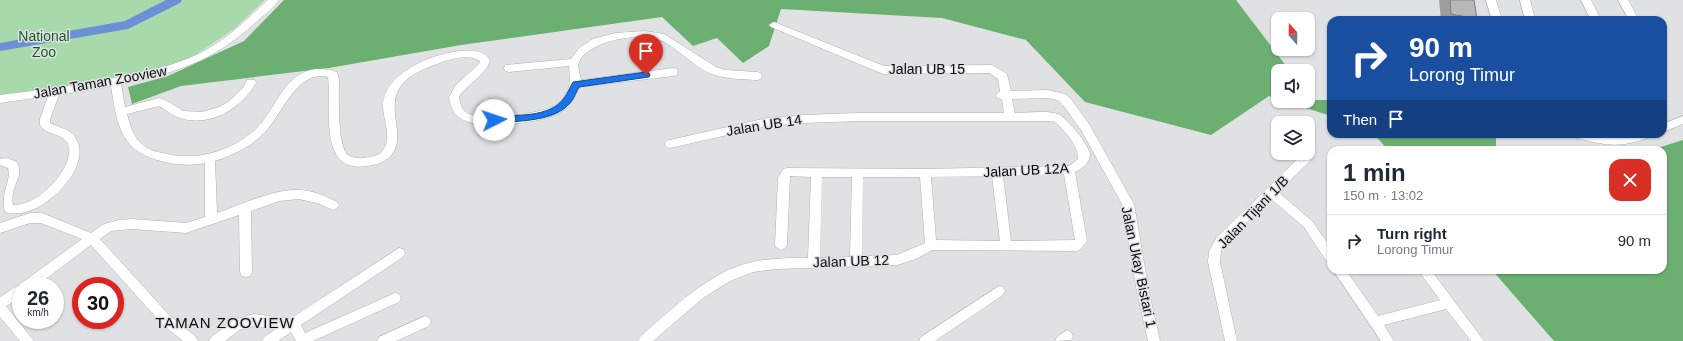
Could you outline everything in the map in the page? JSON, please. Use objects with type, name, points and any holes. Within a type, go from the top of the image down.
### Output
[{"type":"street","name":"Jalan Taman Zooview","points":[[0,99],[116,82],[175,68],[198,59],[223,44],[247,25],[274,0]]},
{"type":"street","points":[[1491,0],[1496,16]]},
{"type":"street","points":[[1525,0],[1529,16]]},
{"type":"street","points":[[1586,0],[1594,16]]},
{"type":"street","points":[[1623,0],[1632,16]]},
{"type":"street","name":"Jalan UB 15","points":[[774,25],[883,70],[992,69],[1003,77],[1006,117]]},
{"type":"street","points":[[116,82],[120,112],[126,129],[134,144],[147,154],[168,160],[189,161],[210,159],[228,153],[245,144],[260,132],[298,81],[314,73],[329,73],[333,75],[334,108],[338,146],[341,154],[345,158],[352,162],[362,163],[383,157],[389,151],[392,144],[389,99],[393,88],[400,79],[432,61],[453,56],[475,54],[485,60],[484,65],[464,81],[454,97],[458,110],[466,116],[481,120],[533,117],[553,112],[566,102],[576,84],[574,62],[579,54],[590,45],[603,40],[639,34],[652,33],[661,36],[712,70],[725,74],[757,76]]},
{"type":"street","points":[[509,68],[574,62]]},
{"type":"street","points":[[576,84],[673,72]]},
{"type":"street","points":[[120,112],[159,102],[164,103],[182,115],[194,117],[207,115],[234,104],[248,91],[251,83]]},
{"type":"street","points":[[4,162],[13,165],[15,172],[6,193],[6,204],[9,209],[18,210],[41,202],[50,194],[64,177],[70,166],[74,153],[73,143],[68,137],[44,126],[45,119],[55,92]]},
{"type":"street","name":"Jalan Ukay Bistari 1","points":[[1004,95],[1056,96],[1067,102],[1086,127],[1128,204],[1143,292],[1154,341]]},
{"type":"street","name":"Jalan UB 12A","points":[[781,245],[784,178],[787,172],[925,173],[1069,170],[1080,165],[1085,156],[1084,152],[1060,118],[859,117]]},
{"type":"street","name":"Jalan UB 14","points":[[670,144],[767,122],[859,117]]},
{"type":"street","points":[[1667,126],[1683,120]]},
{"type":"street","points":[[1593,138],[1610,142],[1628,141],[1636,138]]},
{"type":"street","points":[[210,159],[211,218]]},
{"type":"street","name":"Jalan Tijani 1/B","points":[[1231,341],[1214,262],[1215,251],[1221,240],[1304,160]]},
{"type":"street","name":"Jalan UB 12","points":[[644,341],[699,294],[726,277],[752,267],[814,262],[897,260],[912,255],[931,245],[1077,246],[1081,242],[1069,170]]},
{"type":"street","points":[[814,262],[817,172]]},
{"type":"street","points":[[997,172],[1006,246]]},
{"type":"street","points":[[856,260],[858,173]]},
{"type":"street","points":[[925,173],[931,245]]},
{"type":"street","points":[[39,277],[92,238],[108,228],[119,225],[186,228],[211,218],[286,194],[298,193],[318,197],[333,204]]},
{"type":"street","points":[[1270,193],[1308,224],[1327,252]]},
{"type":"street","points":[[245,208],[246,272]]},
{"type":"street","points":[[0,228],[30,218],[42,218],[92,238],[166,320],[192,341]]},
{"type":"street","points":[[268,341],[400,253]]},
{"type":"street","points":[[1342,274],[1388,341]]},
{"type":"street","points":[[1427,274],[1478,341]]},
{"type":"street","points":[[925,341],[999,291]]},
{"type":"street","points":[[0,304],[12,296]]},
{"type":"street","points":[[215,341],[238,324],[254,320],[291,325],[298,330],[302,340],[395,298]]},
{"type":"street","points":[[1375,322],[1449,302]]},
{"type":"street","points":[[0,308],[28,341]]},
{"type":"street","points":[[383,341],[425,322]]},
{"type":"green space","name":"National Zoo","points":[[0,0],[265,0],[234,29],[197,54],[172,66],[112,79],[0,95]]},
{"type":"green space","points":[[284,0],[1236,0],[1271,46],[1271,56],[1279,56],[1285,64],[1271,64],[1271,97],[1269,96],[1211,135],[1085,102],[1026,40],[942,18],[781,9],[769,46],[743,63],[717,38],[693,46],[662,17],[461,45],[329,68],[181,86],[132,104],[128,87],[168,76],[244,41]]},
{"type":"green space","points":[[1315,100],[1327,100],[1327,115],[1306,108],[1315,108]]},
{"type":"green space","points":[[1378,138],[1496,138],[1496,146],[1384,146]]},
{"type":"green space","points":[[1683,140],[1683,341],[1554,341],[1495,274],[1667,274],[1667,146],[1664,146]]},
{"type":"building","points":[[1450,0],[1474,0],[1477,16],[1451,14]]},
{"type":"waterway","points":[[0,47],[128,25],[176,0]]},
{"type":"district","name":"TAMAN ZOOVIEW","points":[[225,323]]},
{"type":"route","points":[[494,120],[533,117],[553,112],[566,102],[576,84],[646,75]]}]
